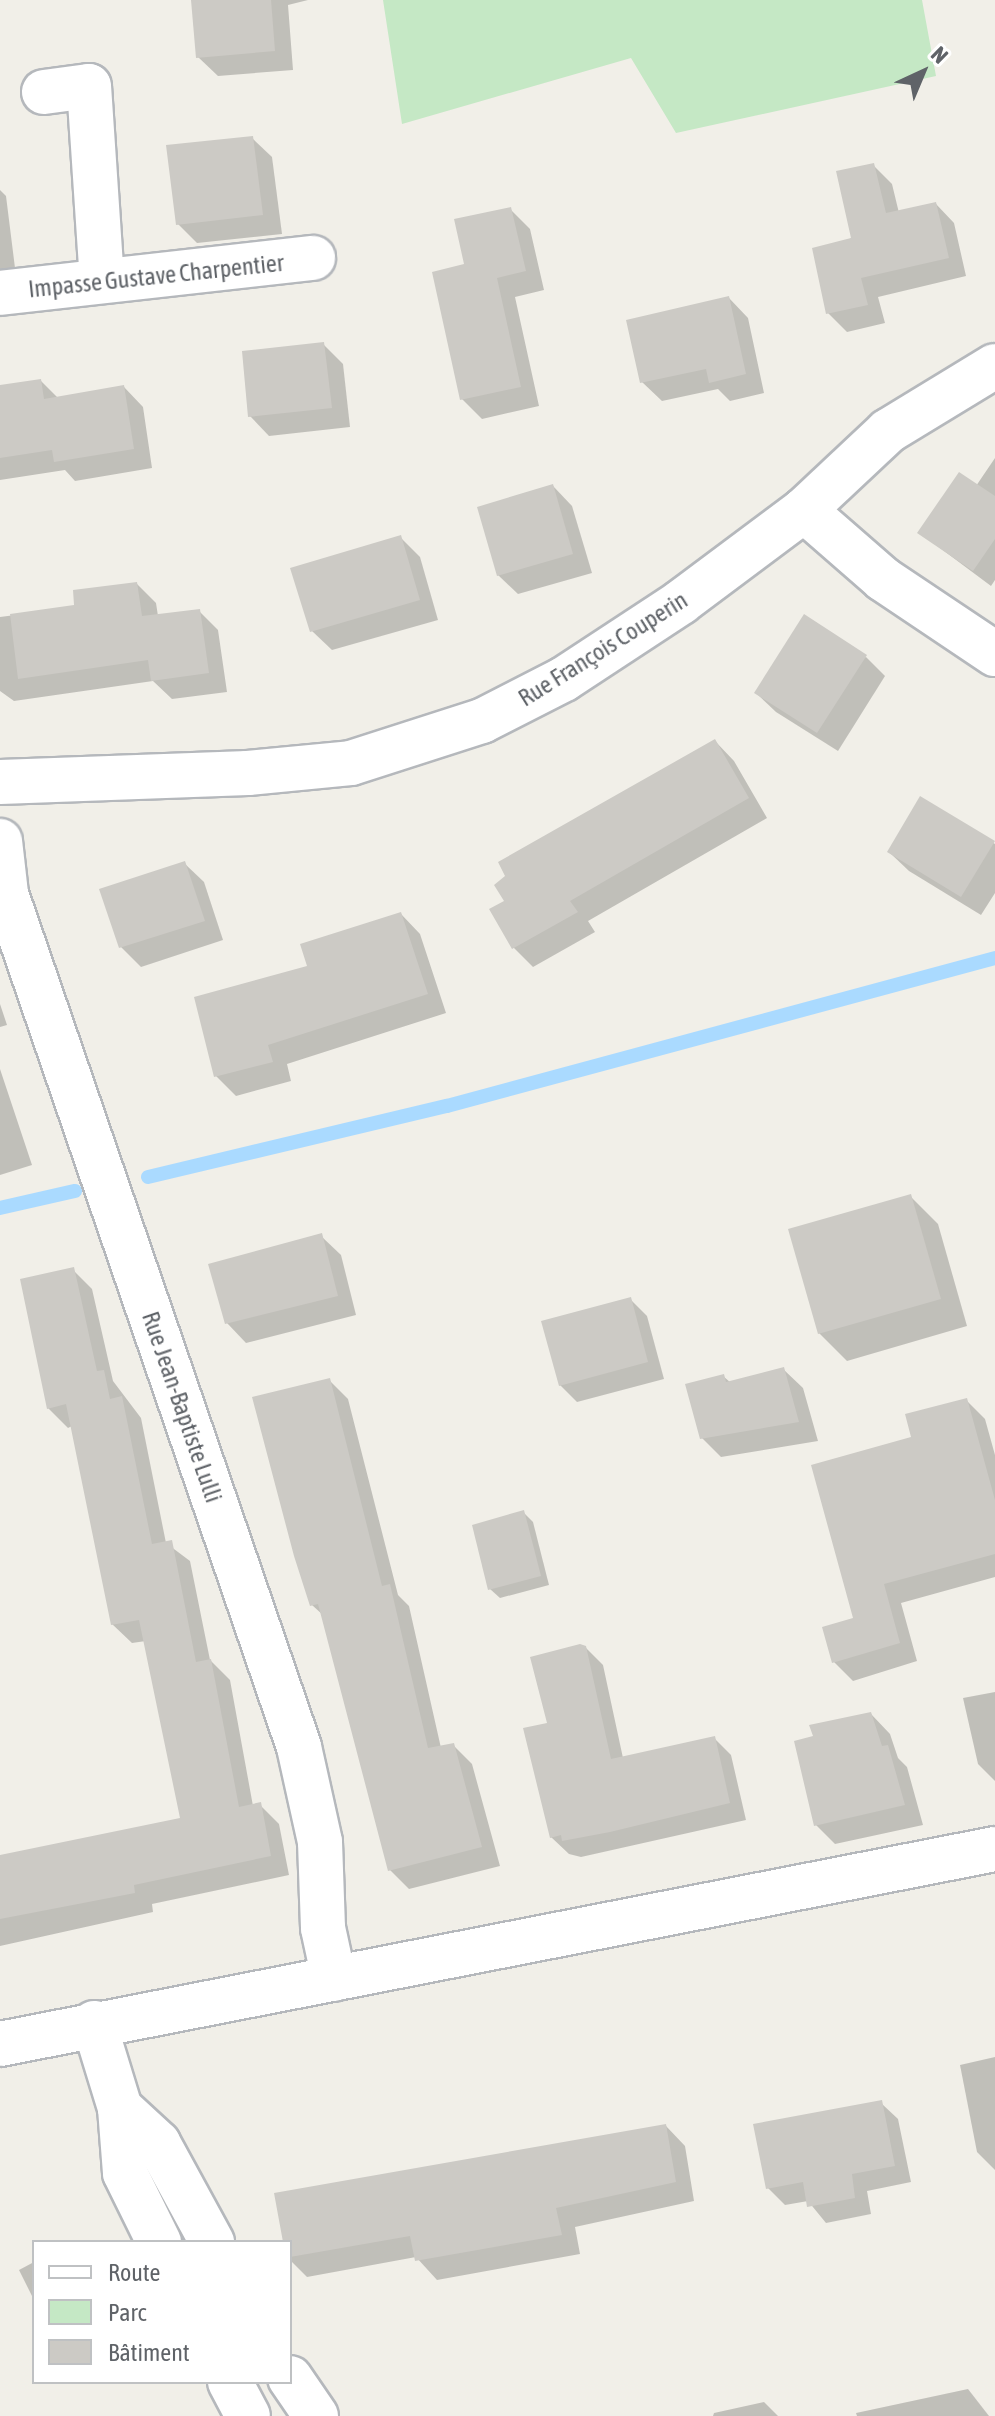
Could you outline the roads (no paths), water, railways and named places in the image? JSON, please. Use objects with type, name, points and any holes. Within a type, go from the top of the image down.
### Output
[{"type":"street","points":[[44,92],[89,86],[102,280]]},
{"type":"street","name":"Impasse Gustave Charpentier","points":[[0,293],[313,258]]},
{"type":"street","name":"Rue François Couperin","points":[[0,782],[248,773],[351,763],[482,721],[564,679],[804,510],[888,431],[995,366]]},
{"type":"street","points":[[804,510],[883,579],[995,654]]},
{"type":"street","name":"Rue Jean-Baptiste Lulli","points":[[0,841],[6,894],[299,1747],[320,1842],[323,1928],[334,1979]]},
{"type":"street","points":[[0,2044],[94,2023],[995,1849]]},
{"type":"street","points":[[94,2023],[120,2108],[125,2173],[158,2240]]},
{"type":"street","points":[[120,2108],[158,2143],[211,2240]]},
{"type":"street","points":[[292,2381],[316,2416]]},
{"type":"street","points":[[231,2384],[248,2416]]},
{"type":"waterway","points":[[148,1177],[447,1106],[995,958]]},
{"type":"waterway","points":[[0,1208],[75,1191]]}]
